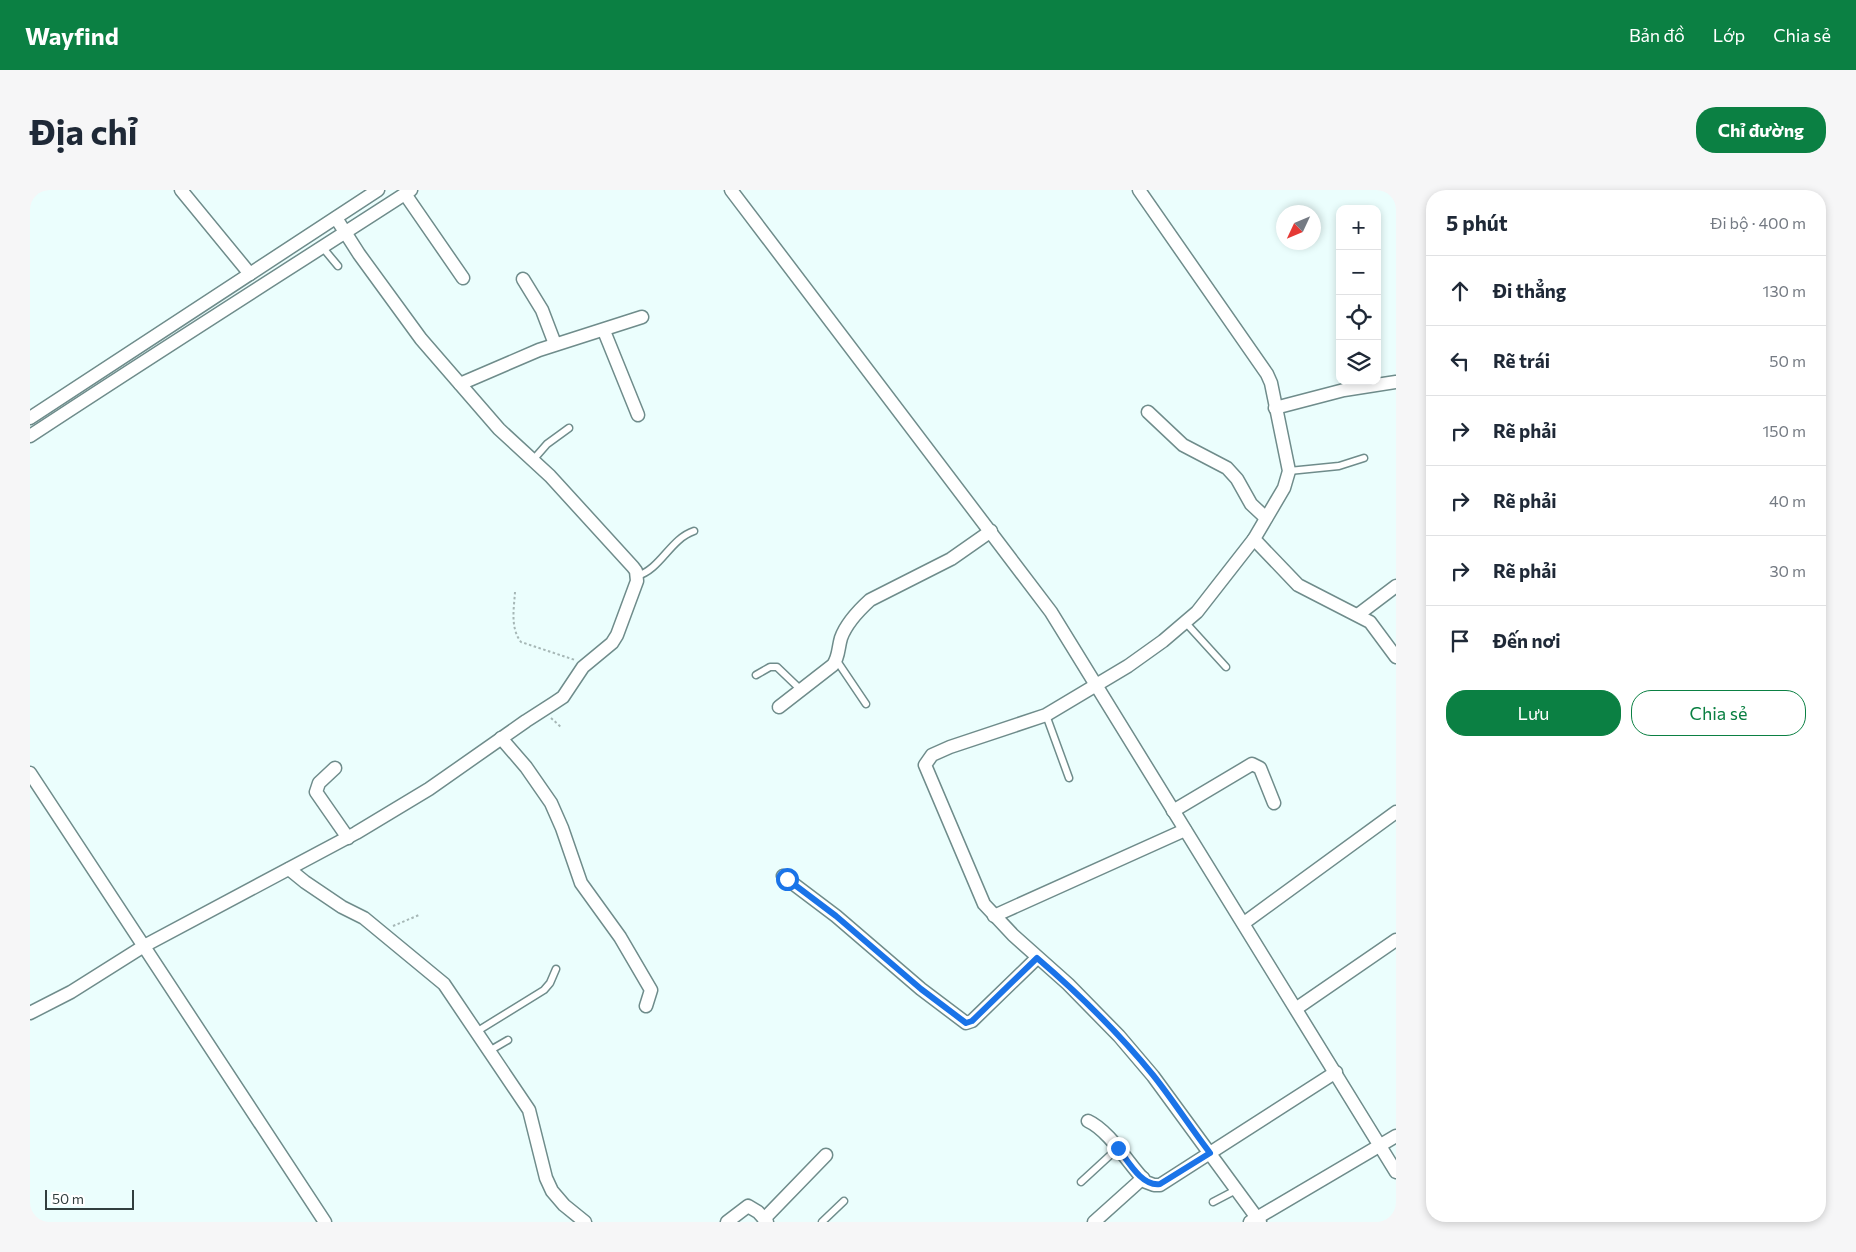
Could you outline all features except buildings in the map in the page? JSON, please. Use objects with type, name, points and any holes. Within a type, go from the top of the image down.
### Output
[{"type":"street","points":[[180,190],[250,274]]},
{"type":"street","points":[[30,436],[173,342],[323,248],[341,225],[378,190]]},
{"type":"street","points":[[731,190],[836,332],[991,531],[1051,612],[1297,1008],[1396,1172]]},
{"type":"street","points":[[1139,190],[1267,374],[1289,471],[1284,488],[1254,539],[1214,592],[1186,622],[1128,666],[1046,715],[950,747],[932,755],[925,765],[977,892],[994,916],[1037,958],[1068,984],[1119,1036],[1153,1076],[1210,1153],[1256,1221],[1396,1136]]},
{"type":"street","points":[[30,418],[250,274],[341,225],[408,192],[463,278]]},
{"type":"street","points":[[30,1013],[71,992],[144,946],[348,838],[429,788],[563,696],[586,665],[612,643],[635,590],[637,576],[632,566],[534,460],[499,429],[460,384],[407,321],[341,225]]},
{"type":"street","points":[[523,279],[542,310],[555,344]]},
{"type":"street","points":[[460,384],[555,344],[604,331],[642,317]]},
{"type":"street","points":[[604,331],[638,415]]},
{"type":"street","points":[[1275,408],[1344,390],[1396,382]]},
{"type":"street","points":[[1148,412],[1183,445],[1227,468],[1237,478],[1250,504],[1266,518]]},
{"type":"street","points":[[779,707],[828,671],[837,661],[842,637],[861,608],[870,600],[951,559],[991,531]]},
{"type":"street","points":[[1254,539],[1298,585],[1359,614],[1376,628],[1396,657]]},
{"type":"street","points":[[1359,614],[1396,586]]},
{"type":"street","points":[[501,738],[526,767],[551,803],[584,889],[620,938],[647,981],[651,990],[646,1006]]},
{"type":"street","points":[[1173,811],[1252,764],[1260,768],[1274,803]]},
{"type":"street","points":[[335,768],[319,784],[316,792],[348,838]]},
{"type":"street","points":[[30,773],[325,1222]]},
{"type":"street","points":[[1244,923],[1396,812]]},
{"type":"street","points":[[994,916],[1185,830]]},
{"type":"street","points":[[289,869],[342,907],[364,918],[444,984],[488,1052],[529,1110],[546,1178],[552,1191],[585,1222]]},
{"type":"street","points":[[783,876],[836,916],[921,989],[966,1023],[972,1021],[1037,958]]},
{"type":"street","points":[[1297,1008],[1396,940]]},
{"type":"street","points":[[1088,1121],[1094,1124],[1118,1148],[1143,1178],[1154,1185],[1160,1184],[1336,1072]]},
{"type":"street","points":[[727,1222],[748,1206],[765,1221],[826,1154]]},
{"type":"street","points":[[1101,1219],[1143,1178]]},
{"type":"lane","points":[[323,248],[338,266]]},
{"type":"lane","points":[[534,460],[547,444],[569,428]]},
{"type":"lane","points":[[1289,471],[1333,467],[1364,458]]},
{"type":"lane","points":[[637,576],[648,571],[681,537],[694,531]]},
{"type":"lane","points":[[1186,622],[1226,667]]},
{"type":"lane","points":[[837,661],[866,704]]},
{"type":"lane","points":[[756,675],[770,667],[777,667],[801,690]]},
{"type":"lane","points":[[1046,715],[1070,778]]},
{"type":"lane","points":[[476,1032],[544,990],[550,983],[556,969]]},
{"type":"lane","points":[[488,1052],[508,1040]]},
{"type":"lane","points":[[1081,1182],[1118,1148]]},
{"type":"lane","points":[[1213,1202],[1236,1190]]},
{"type":"lane","points":[[822,1222],[844,1202]]},
{"type":"path","points":[[515,592],[514,623],[516,636],[521,642],[586,665]]},
{"type":"path","points":[[384,934],[394,926],[419,915]]},
{"type":"route","points":[[787,879],[836,916],[945,1009],[966,1023],[972,1021],[1037,958],[1068,984],[1119,1036],[1153,1076],[1210,1153],[1160,1184],[1154,1185],[1146,1182],[1140,1176],[1118,1148]]}]
